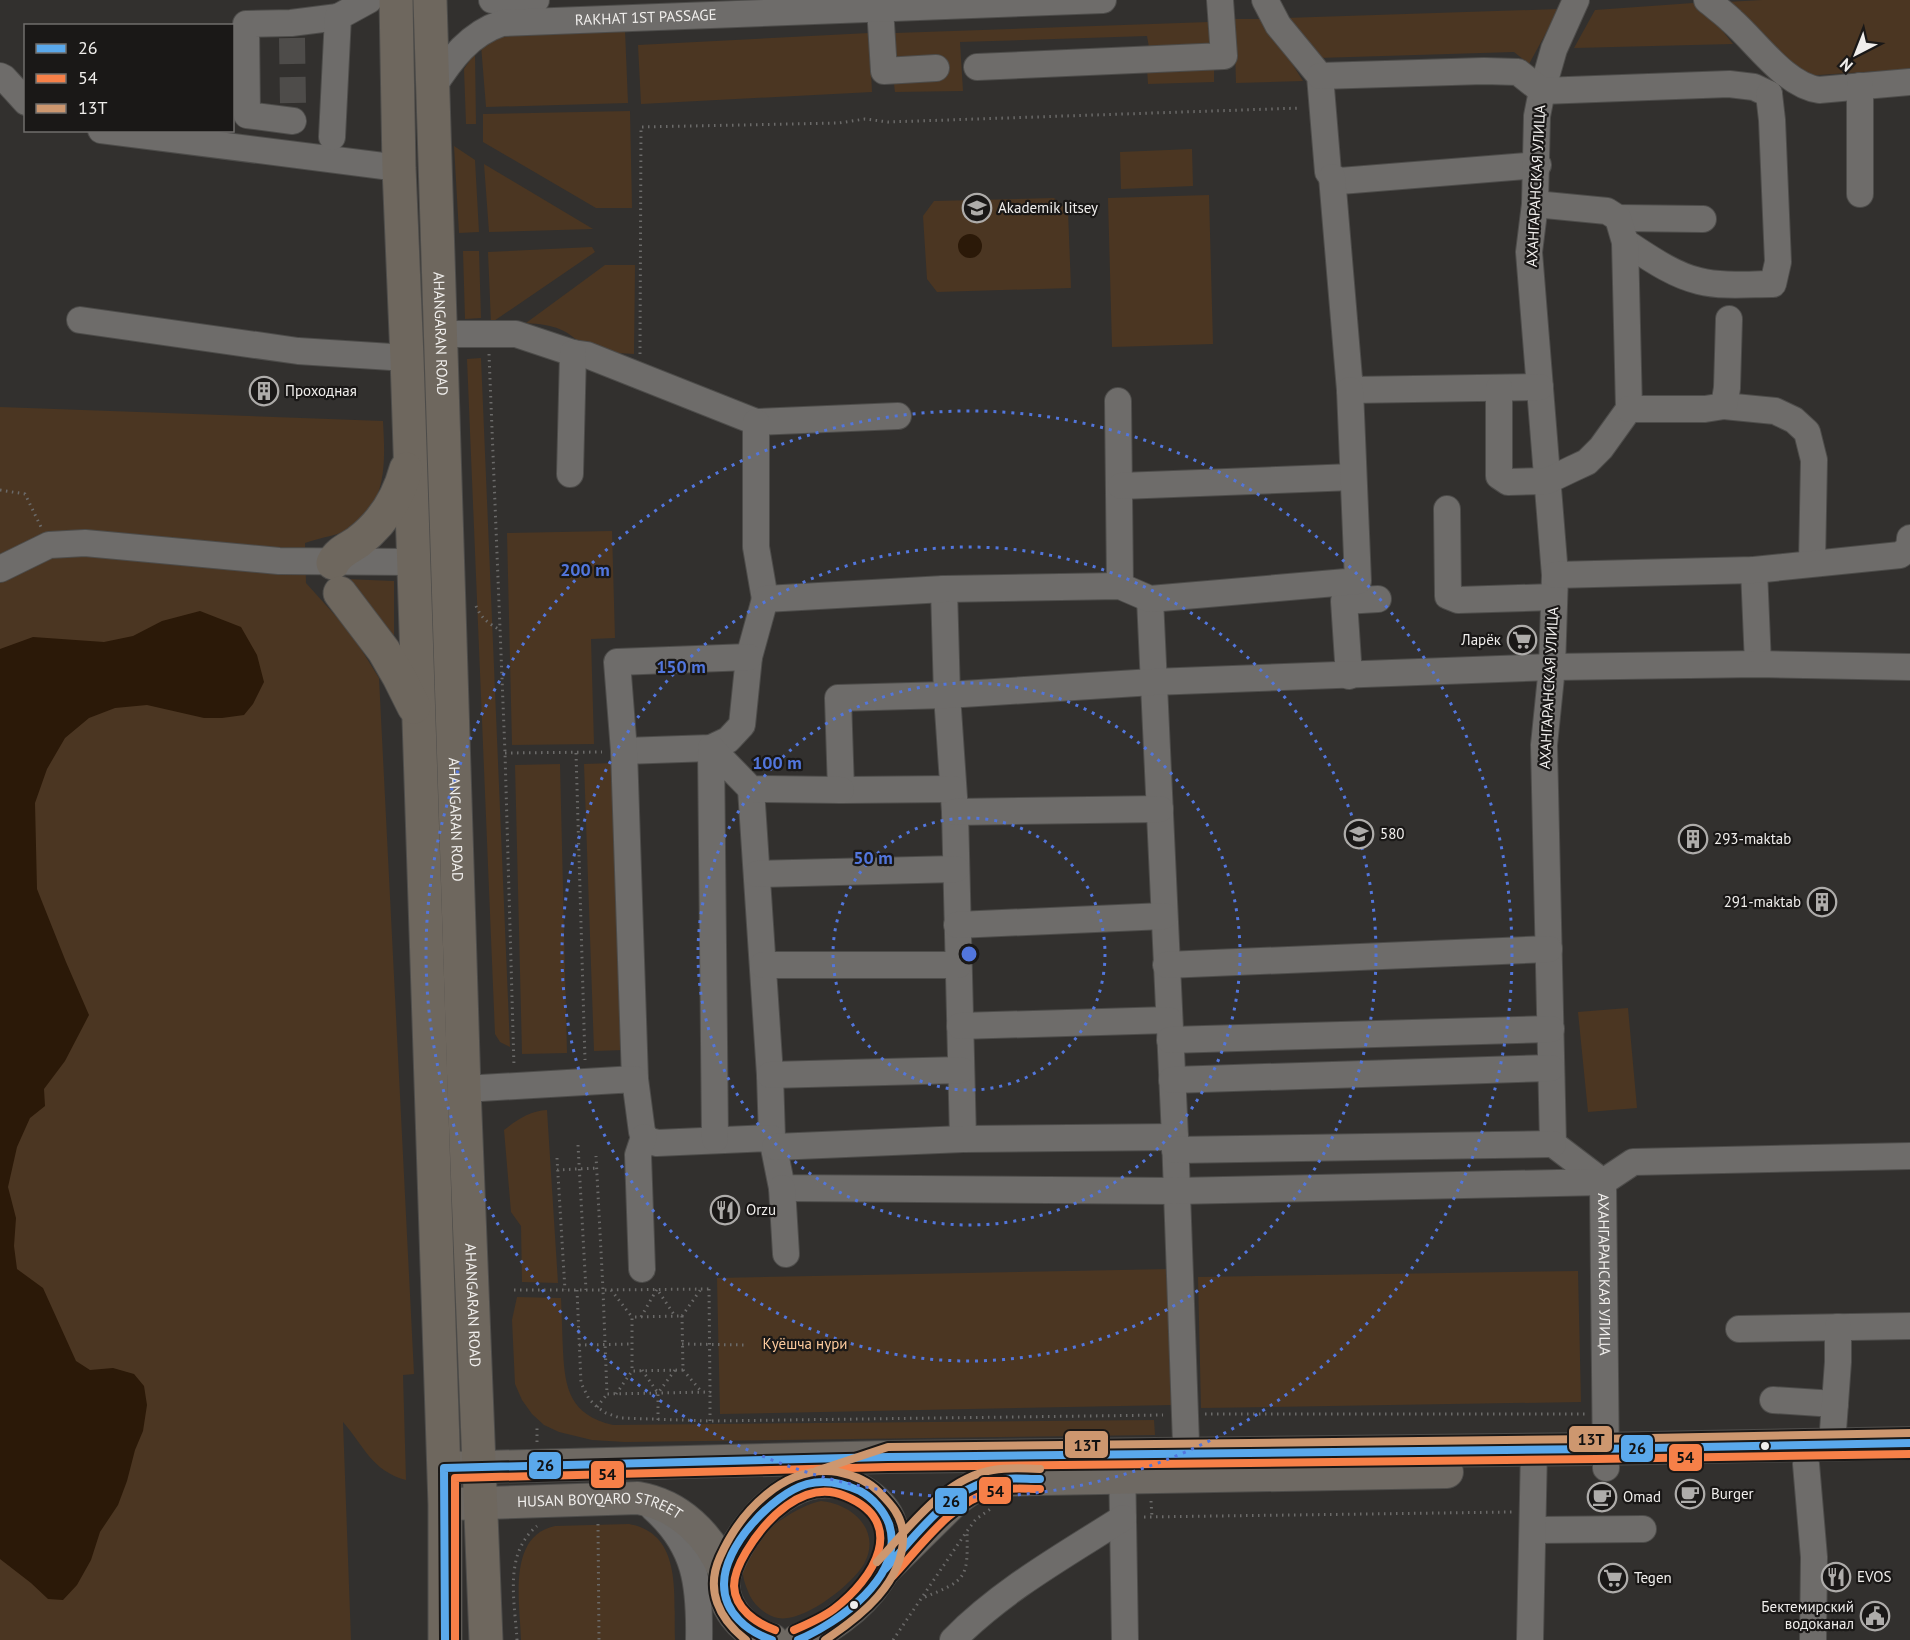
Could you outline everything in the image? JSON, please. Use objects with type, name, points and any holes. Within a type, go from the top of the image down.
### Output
[{"type":"highway","points":[[396,0],[399,168],[444,1468],[445,1640]]},
{"type":"highway","name":"AHANGARAN ROAD","points":[[430,0],[464,1089],[486,1640]]},
{"type":"highway","points":[[410,456],[396,499],[389,511],[368,534],[336,555],[336,578],[384,651],[419,718]]},
{"type":"main road","points":[[1603,1462],[1832,1444],[1910,1443]]},
{"type":"main road","points":[[444,1468],[888,1457],[1123,1489]]},
{"type":"main road","points":[[725,1573],[738,1545],[756,1519],[767,1508],[794,1489],[888,1457]]},
{"type":"main road","points":[[804,1639],[825,1628],[854,1605],[870,1590],[885,1569],[944,1509],[976,1485],[994,1480],[1123,1489],[1186,1465],[1534,1460],[1806,1464],[1910,1463]]},
{"type":"main road","points":[[712,1463],[819,1482],[838,1483],[856,1489],[871,1498],[884,1511],[891,1527],[892,1553],[885,1569]]},
{"type":"main road","name":"HUSAN BOYQARO STREET","points":[[445,1505],[638,1498],[666,1506],[692,1524],[712,1548],[725,1573],[724,1592],[733,1613],[748,1629],[772,1640]]},
{"type":"street","points":[[333,149],[293,112],[247,115],[246,24],[291,30],[338,17],[369,0]]},
{"type":"street","points":[[492,0],[536,0]]},
{"type":"street","name":"RAKHAT 1ST PASSAGE","points":[[433,87],[465,45],[479,33],[502,23],[1103,0]]},
{"type":"street","points":[[977,67],[1224,56],[1220,0]]},
{"type":"street","points":[[1265,0],[1278,25],[1320,76],[1328,172],[1332,177],[1340,181],[1538,165]]},
{"type":"street","name":"АХАНГАРАНСКАЯ УЛИЦА","points":[[1576,0],[1554,49],[1542,91],[1538,116],[1536,204],[1529,252],[1554,586],[1552,667],[1544,745],[1553,1144],[1603,1182],[1605,1414],[1603,1462]]},
{"type":"street","points":[[1707,0],[1788,75],[1808,88],[1819,90],[1910,82]]},
{"type":"street","points":[[880,9],[884,71],[936,68]]},
{"type":"street","points":[[333,149],[338,17]]},
{"type":"street","points":[[1320,76],[1518,72],[1542,91],[1729,84],[1754,87],[1768,94]]},
{"type":"street","points":[[1768,94],[1788,75]]},
{"type":"street","points":[[0,76],[24,100]]},
{"type":"street","points":[[1860,86],[1860,194]]},
{"type":"street","points":[[1536,204],[1607,211],[1622,230],[1674,271],[1699,281],[1729,285],[1773,284],[1778,262],[1772,120],[1768,94]]},
{"type":"street","points":[[125,132],[333,149],[399,168]]},
{"type":"street","points":[[1332,177],[1350,390],[1358,581],[1344,592]]},
{"type":"street","points":[[1622,230],[1703,219]]},
{"type":"street","points":[[1499,388],[1499,476],[1508,482],[1547,481],[1587,462],[1601,448],[1629,409],[1622,230]]},
{"type":"street","points":[[1724,406],[1727,388],[1729,319]]},
{"type":"street","points":[[80,320],[298,351],[407,358]]},
{"type":"street","points":[[441,334],[516,334],[573,353],[587,355],[756,422],[898,416]]},
{"type":"street","points":[[570,474],[573,353]]},
{"type":"street","points":[[1350,390],[1540,387]]},
{"type":"street","points":[[1118,401],[1120,586]]},
{"type":"street","points":[[1629,409],[1705,409],[1724,406],[1775,411],[1794,420],[1807,432],[1814,460],[1812,563]]},
{"type":"street","points":[[624,751],[711,748],[728,740],[742,725],[749,657],[765,599],[756,547],[756,422]]},
{"type":"street","points":[[1120,486],[1353,477]]},
{"type":"street","points":[[1448,509],[1448,596],[1458,600],[1554,586],[1754,570],[1900,555],[1909,548],[1910,538]]},
{"type":"street","points":[[0,569],[49,545],[85,543],[279,561],[336,578],[413,562]]},
{"type":"street","points":[[1754,570],[1758,664]]},
{"type":"street","points":[[765,599],[944,589],[1120,586],[1150,599],[1344,592],[1378,599]]},
{"type":"street","points":[[944,589],[946,695],[954,800],[963,1139]]},
{"type":"street","points":[[1344,592],[1349,676]]},
{"type":"street","points":[[1150,599],[1175,1144],[1186,1465]]},
{"type":"street","points":[[749,657],[618,662],[624,751],[635,1079],[642,1132],[651,1143],[715,1139],[773,1142],[963,1139],[1175,1144],[1553,1144]]},
{"type":"street","points":[[841,790],[838,698],[946,695],[1154,682],[1552,667],[1758,664],[1910,667]]},
{"type":"street","points":[[711,748],[751,789],[773,1142],[782,1188],[786,1254]]},
{"type":"street","points":[[711,748],[715,1139]]},
{"type":"street","points":[[751,789],[841,790],[954,800],[1160,809]]},
{"type":"street","points":[[757,874],[956,869]]},
{"type":"street","points":[[957,925],[1164,916]]},
{"type":"street","points":[[1166,965],[1549,949]]},
{"type":"street","points":[[763,965],[958,965]]},
{"type":"street","points":[[960,1026],[1169,1030],[1551,1029]]},
{"type":"street","points":[[1172,1080],[1551,1068]]},
{"type":"street","points":[[770,1075],[961,1070]]},
{"type":"street","points":[[464,1089],[635,1079]]},
{"type":"street","points":[[642,1269],[638,1155],[644,1137]]},
{"type":"street","points":[[782,1188],[1176,1191],[1603,1182],[1633,1162],[1910,1155]]},
{"type":"street","points":[[1739,1329],[1910,1326]]},
{"type":"street","points":[[1832,1444],[1838,1328]]},
{"type":"street","points":[[1773,1400],[1835,1404]]},
{"type":"street","points":[[1523,1640],[1530,1640],[1534,1460]]},
{"type":"street","points":[[1806,1464],[1814,1557],[1813,1640]]},
{"type":"street","points":[[953,1640],[1123,1489]]},
{"type":"street","points":[[1123,1489],[1125,1640]]},
{"type":"street","points":[[638,1498],[666,1519],[687,1550],[698,1584],[699,1634]]},
{"type":"street","points":[[1533,1521],[1596,1530],[1643,1529]]},
{"type":"street","points":[[699,1634],[725,1573]]},
{"type":"path","points":[[640,375],[641,127],[839,123],[865,119],[888,122],[1323,107]]},
{"type":"path","points":[[488,334],[505,753],[514,1034],[513,1086]]},
{"type":"path","points":[[0,490],[25,494],[49,545]]},
{"type":"path","points":[[475,603],[479,614],[500,630]]},
{"type":"path","points":[[505,753],[624,751]]},
{"type":"path","points":[[576,753],[586,1082]]},
{"type":"path","points":[[578,1145],[586,1290]]},
{"type":"path","points":[[596,1156],[607,1394],[597,1407]]},
{"type":"path","points":[[557,1158],[565,1290]]},
{"type":"path","points":[[557,1170],[597,1168]]},
{"type":"path","points":[[657,1289],[675,1316]]},
{"type":"path","points":[[641,1317],[657,1289]]},
{"type":"path","points":[[701,1289],[682,1316],[682,1344],[683,1370],[702,1393]]},
{"type":"path","points":[[514,1290],[709,1289],[710,1421]]},
{"type":"path","points":[[577,1290],[581,1383],[589,1399],[597,1407],[620,1418],[710,1421],[1184,1414],[1605,1414]]},
{"type":"path","points":[[610,1290],[632,1317],[632,1371],[616,1394]]},
{"type":"path","points":[[632,1317],[682,1316]]},
{"type":"path","points":[[579,1345],[632,1344]]},
{"type":"path","points":[[682,1344],[747,1345]]},
{"type":"path","points":[[642,1370],[658,1393],[658,1420]]},
{"type":"path","points":[[658,1393],[675,1370]]},
{"type":"path","points":[[632,1371],[683,1370]]},
{"type":"path","points":[[607,1394],[710,1392]]},
{"type":"path","points":[[1596,1530],[1603,1462]]},
{"type":"path","points":[[1123,1489],[1137,1515],[1152,1517],[1533,1521]]},
{"type":"path","points":[[893,1640],[923,1598],[938,1571],[976,1519],[995,1505]]},
{"type":"path","points":[[597,1519],[600,1640]]},
{"type":"path","points":[[517,1640],[514,1572],[517,1554],[524,1539],[531,1531],[537,1526],[546,1524]]},
{"type":"path","points":[[923,1598],[951,1586],[963,1575],[968,1563],[967,1531]]},
{"type":"green space","points":[[1910,0],[1910,69],[1803,76],[1726,2]]},
{"type":"green space","points":[[1693,3],[1717,24],[1733,44],[1574,48],[1595,10]]},
{"type":"green space","points":[[1559,9],[1529,64],[1514,52],[1318,58],[1285,18]]},
{"type":"green space","points":[[1234,19],[1264,19],[1303,81],[1236,83]]},
{"type":"green space","points":[[1209,22],[1210,51],[1150,53],[1147,36],[960,42],[963,91],[895,92],[895,33]]},
{"type":"green space","points":[[625,30],[628,103],[486,107],[481,45],[498,35]]},
{"type":"green space","points":[[869,33],[872,92],[641,104],[638,45]]},
{"type":"green space","points":[[475,53],[476,124],[466,124],[464,69]]},
{"type":"green space","points":[[1214,65],[1214,82],[1148,84],[1147,68]]},
{"type":"green space","points":[[630,111],[632,208],[596,208],[483,142],[483,114]]},
{"type":"green space","points":[[454,146],[475,160],[479,232],[459,233]]},
{"type":"green space","points":[[1192,149],[1193,186],[1121,189],[1120,152]]},
{"type":"green space","points":[[484,164],[593,229],[489,232]]},
{"type":"green space","points":[[1209,195],[1213,344],[1112,347],[1108,198]]},
{"type":"green space","points":[[1054,198],[1068,211],[1071,288],[937,292],[927,279],[923,216],[934,201]]},
{"type":"green space","points":[[592,247],[595,252],[491,323],[488,252]]},
{"type":"green space","points":[[463,251],[479,251],[481,318],[465,319]]},
{"type":"green space","points":[[605,265],[635,265],[634,354],[587,351],[573,337],[560,329],[526,323]]},
{"type":"green space","points":[[481,358],[510,1047],[500,1042],[495,1034],[467,359]]},
{"type":"green space","points":[[0,407],[383,421],[384,464],[379,492],[373,504],[365,516],[349,529],[305,543],[306,583],[351,633],[379,678],[414,1374],[403,1375],[406,1480],[394,1476],[377,1464],[343,1422],[351,1640],[0,1640]]},
{"type":"green space","points":[[612,531],[615,638],[591,639],[594,744],[512,745],[507,533]]},
{"type":"green space","points":[[345,579],[394,581],[394,646]]},
{"type":"green space","points":[[615,763],[625,1050],[594,1051],[584,764]]},
{"type":"green space","points":[[560,764],[567,1053],[522,1054],[515,765]]},
{"type":"green space","points":[[1628,1008],[1637,1108],[1588,1112],[1578,1012]]},
{"type":"green space","points":[[547,1110],[558,1283],[522,1282],[521,1226],[511,1212],[504,1130],[524,1116]]},
{"type":"green space","name":"Куёшча нури","points":[[1170,1269],[1173,1405],[720,1414],[717,1278]]},
{"type":"green space","points":[[1578,1271],[1581,1402],[1201,1408],[1198,1277]]},
{"type":"green space","points":[[517,1297],[561,1298],[564,1365],[568,1388],[579,1407],[587,1415],[613,1425],[1154,1420],[1155,1435],[625,1442],[592,1440],[559,1432],[544,1425],[522,1400],[515,1384],[512,1320]]},
{"type":"green space","points":[[821,1501],[844,1507],[861,1521],[867,1530],[869,1541],[869,1552],[864,1564],[838,1592],[813,1609],[788,1618],[770,1615],[755,1603],[747,1589],[743,1577],[743,1565],[747,1555],[763,1534],[774,1525],[799,1509]]},
{"type":"green space","points":[[629,1524],[647,1530],[659,1540],[667,1554],[674,1587],[675,1640],[521,1640],[520,1573],[529,1543],[540,1532],[555,1526]]},
{"type":"shaded area","points":[[970,234],[979,237],[982,246],[979,255],[970,258],[961,255],[958,246],[961,237]]},
{"type":"shaded area","points":[[200,611],[241,627],[257,655],[264,682],[253,704],[244,715],[204,718],[147,705],[115,708],[89,718],[65,738],[47,769],[35,803],[37,889],[89,1015],[65,1061],[44,1089],[45,1106],[30,1118],[17,1147],[8,1187],[16,1218],[14,1246],[17,1269],[43,1288],[76,1361],[90,1370],[113,1368],[134,1374],[144,1386],[147,1405],[143,1431],[135,1450],[127,1481],[118,1505],[100,1532],[91,1560],[77,1585],[63,1600],[48,1599],[0,1559],[0,649],[33,637],[104,642],[133,636],[162,621]]},
{"type":"tunnel","points":[[292,38],[293,104]]},
{"type":"transit line","name":"13Т","points":[[816,1471],[888,1447],[1910,1433]]},
{"type":"transit line","name":"26","points":[[445,1640],[444,1468],[888,1457],[1910,1443]]},
{"type":"transit line","name":"54","points":[[455,1640],[455,1478],[888,1467],[1910,1454]]},
{"type":"transit line","name":"13Т","points":[[877,1562],[929,1506],[959,1483],[993,1470],[1040,1469]]},
{"type":"transit line","name":"13Т","points":[[746,1640],[728,1623],[717,1603],[715,1592],[716,1569],[729,1540],[752,1508],[782,1484],[800,1476],[818,1472],[838,1472],[870,1485],[892,1506],[902,1528],[902,1551],[897,1568],[878,1596],[866,1609],[825,1640]]},
{"type":"transit line","name":"26","points":[[885,1569],[933,1516],[976,1485],[1011,1478],[1040,1479]]},
{"type":"transit line","name":"26","points":[[772,1640],[746,1626],[733,1613],[728,1604],[724,1585],[726,1570],[732,1555],[741,1539],[765,1510],[793,1490],[807,1484],[821,1482],[847,1486],[869,1497],[878,1505],[887,1519],[892,1543],[888,1562],[878,1579],[849,1610],[798,1640]]},
{"type":"transit line","name":"54","points":[[893,1576],[938,1526],[964,1504],[979,1496],[999,1490],[1040,1489]]},
{"type":"transit line","name":"54","points":[[775,1630],[754,1619],[738,1602],[734,1582],[742,1560],[764,1527],[787,1505],[801,1497],[815,1493],[830,1492],[845,1496],[865,1507],[876,1520],[880,1535],[879,1551],[872,1567],[849,1597],[825,1615],[794,1630]]},
{"type":"place","name":"Akademik litsey","points":[[977,208]]},
{"type":"place","name":"Проходная","points":[[264,391]]},
{"type":"place","name":"Ларёк","points":[[1522,640]]},
{"type":"place","name":"580","points":[[1359,834]]},
{"type":"place","name":"293-maktab","points":[[1693,839]]},
{"type":"place","name":"291-maktab","points":[[1822,902]]},
{"type":"place","name":"Orzu","points":[[725,1210]]},
{"type":"place","name":"Burger","points":[[1690,1494]]},
{"type":"place","name":"Omad","points":[[1602,1497]]},
{"type":"place","name":"EVOS","points":[[1836,1577]]},
{"type":"place","name":"Tegen","points":[[1613,1578]]},
{"type":"place","name":"Бектемирский водоканал","points":[[1875,1616]]}]
